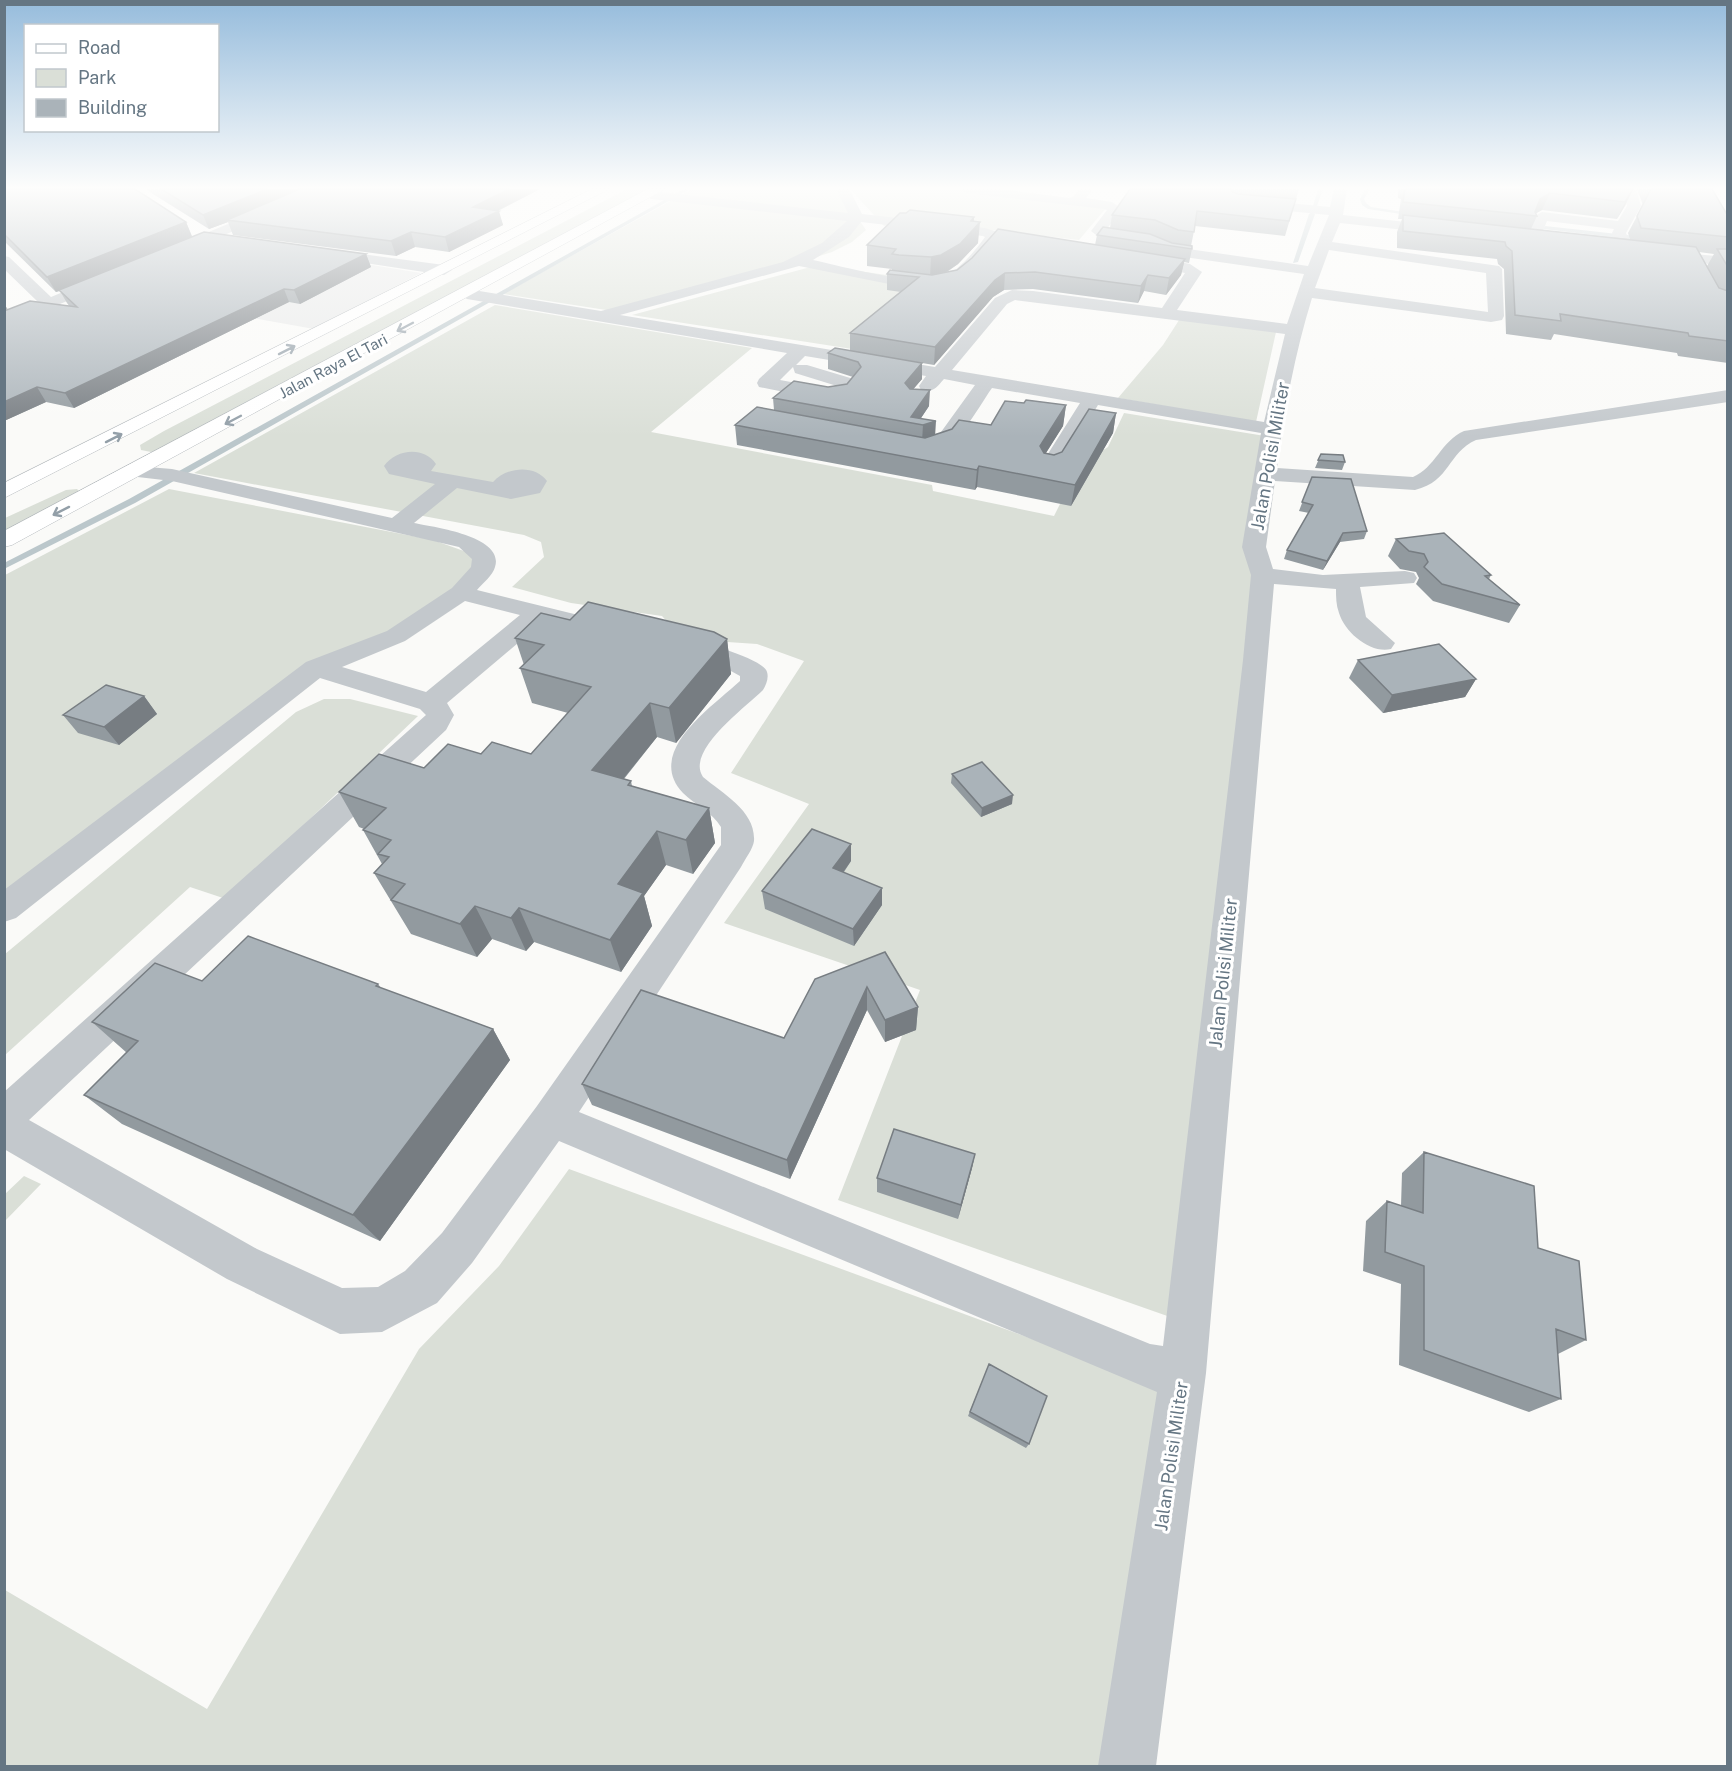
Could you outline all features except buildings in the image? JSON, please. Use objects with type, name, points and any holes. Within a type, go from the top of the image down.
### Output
[{"type":"main road","name":"Jalan Raya El Tari","points":[[4,492],[441,272]]},
{"type":"main road","name":"Jalan Raya El Tari","points":[[4,540],[517,272]]},
{"type":"main road","points":[[81,455],[136,472]]},
{"type":"street","points":[[16,272],[48,303]]},
{"type":"street","points":[[4,322],[123,272]]},
{"type":"street","points":[[597,316],[764,272]]},
{"type":"street","points":[[852,272],[895,280],[935,284],[945,283],[960,272]]},
{"type":"street","points":[[1166,314],[1194,272]]},
{"type":"street","name":"Jalan Polisi Militer","points":[[1127,1767],[1183,1373],[1263,575],[1254,547],[1267,474],[1272,429],[1294,330],[1314,272]]},
{"type":"street","points":[[1402,272],[1491,317],[1496,316],[1494,272]]},
{"type":"street","points":[[1700,272],[1702,276]]},
{"type":"street","points":[[1155,276],[1188,281]]},
{"type":"street","points":[[474,295],[1092,399],[1199,426],[1272,429]]},
{"type":"street","points":[[917,399],[1000,301],[1007,297],[1027,295],[1294,330]]},
{"type":"street","points":[[4,310],[26,312]]},
{"type":"street","points":[[785,364],[801,350]]},
{"type":"street","points":[[904,448],[923,450],[943,443],[987,381]]},
{"type":"street","points":[[1267,474],[1415,484],[1432,477],[1456,442],[1471,435],[1728,396]]},
{"type":"street","points":[[1050,468],[1092,399]]},
{"type":"street","points":[[4,909],[315,668],[396,636],[461,593],[483,568],[484,559],[478,550],[467,542],[172,475],[136,472]]},
{"type":"street","points":[[401,472],[511,492]]},
{"type":"street","points":[[398,525],[453,481]]},
{"type":"street","points":[[1263,575],[1348,583],[1404,578]]},
{"type":"street","points":[[1348,583],[1350,612],[1354,621],[1382,643]]},
{"type":"street","points":[[4,1126],[242,1264],[340,1311],[382,1308],[422,1287],[457,1248],[552,1119],[730,858],[738,842],[736,821],[726,809],[698,791],[688,781],[684,762],[694,742],[753,684],[754,672],[729,659],[461,593]]},
{"type":"street","points":[[430,703],[540,612]]},
{"type":"street","points":[[4,1118],[436,723],[440,715],[436,707],[430,703],[374,684],[315,668]]},
{"type":"street","points":[[552,1119],[1150,1366],[1183,1373]]},
{"type":"shaded area","points":[[248,272],[421,273],[314,329],[176,304]]},
{"type":"green space","points":[[469,272],[495,272],[163,450],[151,452],[141,450],[140,445]]},
{"type":"green space","points":[[543,272],[768,272],[619,312],[503,294]]},
{"type":"green space","points":[[793,272],[863,272],[948,284],[878,353],[632,315]]},
{"type":"green space","points":[[495,305],[752,348],[651,432],[932,485],[933,491],[1054,516],[1079,466],[1108,447],[1124,413],[1265,436],[1258,600],[1173,1318],[838,1200],[920,990],[724,923],[809,804],[731,773],[804,661],[757,644],[683,639],[662,616],[571,603],[512,587],[544,557],[541,542],[524,535],[194,473]]},
{"type":"green space","points":[[1181,317],[1276,332],[1256,422],[1118,398],[1163,345]]},
{"type":"green space","points":[[77,489],[81,493],[5,536],[5,518],[66,490]]},
{"type":"green space","points":[[169,489],[433,540],[475,555],[477,573],[437,615],[331,658],[5,922],[5,575]]},
{"type":"green space","points":[[324,699],[350,699],[418,716],[226,899],[190,887],[5,1055],[5,954],[296,712]]},
{"type":"green space","points":[[569,1169],[1174,1391],[1127,1766],[5,1766],[5,1590],[207,1709],[419,1349],[499,1266]]},
{"type":"green space","points":[[24,1176],[41,1184],[5,1221],[5,1194]]},
{"type":"waterway","points":[[4,567],[132,501],[541,272]]}]
